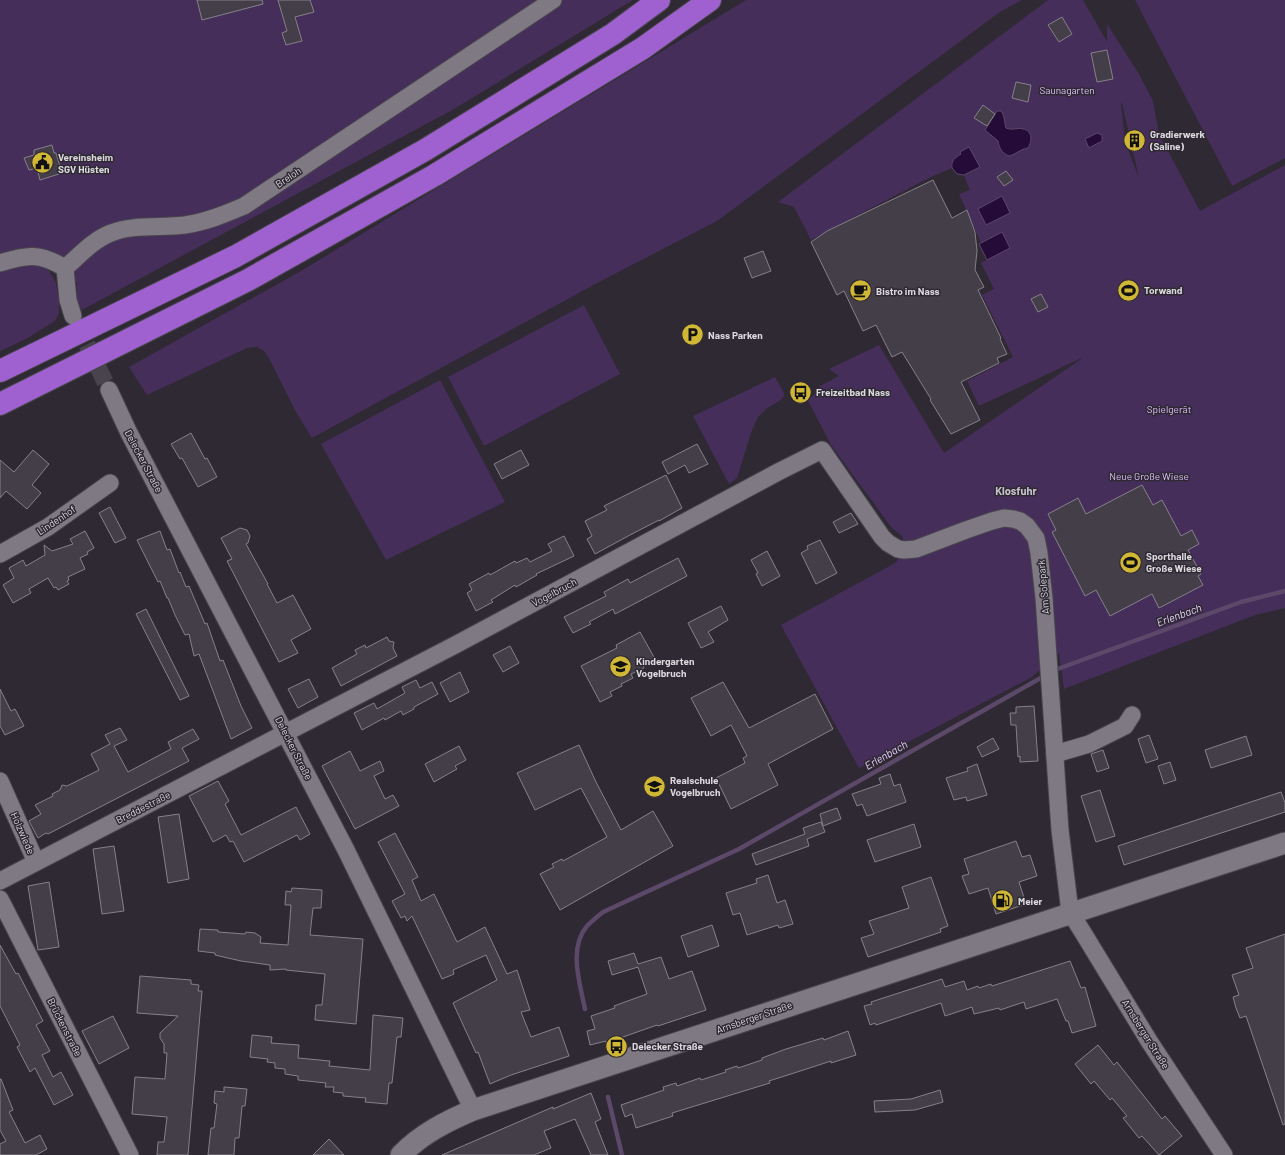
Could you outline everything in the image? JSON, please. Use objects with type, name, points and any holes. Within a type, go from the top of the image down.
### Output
[{"type":"highway","points":[[0,371],[236,256],[425,150],[613,34],[659,0]]},
{"type":"highway","points":[[0,404],[248,280],[436,175],[644,48],[710,0]]},
{"type":"street","name":"Breloh","points":[[65,268],[97,240],[112,232],[133,228],[186,225],[215,218],[244,206],[553,0]]},
{"type":"street","points":[[0,263],[19,257],[40,256],[54,261],[65,268],[68,300],[73,316]]},
{"type":"street","name":"Delecker Straße","points":[[109,390],[129,433],[350,857],[473,1110]]},
{"type":"street","name":"Vogelbruch","points":[[286,732],[464,640],[822,450]]},
{"type":"street","name":"Am Solepark","points":[[822,450],[882,537],[898,549],[916,549],[966,530],[1004,518],[1020,521],[1027,526],[1036,538],[1044,598],[1060,830],[1070,912]]},
{"type":"street","name":"Lindenhof","points":[[0,554],[48,527],[110,483]]},
{"type":"street","points":[[1055,754],[1089,744],[1125,726],[1132,715]]},
{"type":"street","name":"Breddestraße","points":[[0,881],[286,732]]},
{"type":"street","name":"Holzwiede","points":[[0,781],[36,862]]},
{"type":"street","name":"Arnsberger Straße","points":[[401,1155],[417,1141],[441,1125],[473,1110],[1285,842]]},
{"type":"street","name":"Brückenstraße","points":[[0,899],[130,1155]]},
{"type":"street","name":"Arnsberger Straße","points":[[1070,912],[1149,1041],[1224,1155]]},
{"type":"green space","points":[[0,0],[633,0],[454,109],[82,310],[77,303],[77,283],[56,254],[32,251],[0,257]]},
{"type":"green space","points":[[746,0],[1022,0],[1000,12],[717,221],[599,282],[312,438],[296,412],[270,360],[264,351],[257,347],[247,348],[147,395],[129,367],[301,271]]},
{"type":"green space","name":"Neue Große Wiese","points":[[1048,0],[1083,0],[1107,42],[1107,24],[1139,74],[1153,101],[1159,134],[1200,211],[1285,165],[1285,608],[1255,615],[1064,689],[1059,653],[1032,677],[859,768],[781,625],[897,562],[903,537],[891,527],[831,445],[803,391],[812,397],[820,386],[839,376],[829,369],[879,345],[944,453],[1084,357],[979,406],[967,381],[1013,357],[982,295],[994,289],[981,263],[1010,248],[1002,232],[981,243],[959,194],[970,190],[964,175],[980,167],[960,152],[961,154],[951,164],[952,168],[931,177],[811,240],[794,207],[778,202]],"holes":[[[1122,103],[1139,178],[1125,142]]]},
{"type":"green space","points":[[1135,0],[1285,0],[1285,158],[1232,186]]},
{"type":"green space","points":[[29,261],[47,267],[56,283],[59,313],[55,321],[26,339],[0,351],[0,269]]},
{"type":"green space","points":[[584,305],[620,374],[484,446],[448,377]]},
{"type":"green space","points":[[775,377],[784,393],[784,396],[781,400],[767,408],[758,417],[752,430],[737,478],[729,484],[693,416]]},
{"type":"green space","points":[[440,380],[505,502],[386,560],[321,444]]},
{"type":"shaded area","points":[[997,111],[1001,111],[1006,128],[1021,129],[1029,132],[1031,139],[1028,148],[1009,156],[1003,152],[998,141],[985,130]]},
{"type":"shaded area","points":[[1097,133],[1102,135],[1102,141],[1089,148],[1085,139]]},
{"type":"shaded area","points":[[969,147],[980,167],[964,175],[957,174],[952,168],[953,161],[961,154],[960,152]]},
{"type":"shaded area","points":[[1002,196],[1010,213],[986,225],[978,209]]},
{"type":"shaded area","points":[[1002,232],[1010,248],[987,260],[979,244]]},
{"type":"building","points":[[197,0],[262,0],[263,4],[202,20]]},
{"type":"building","points":[[278,0],[310,0],[314,12],[295,17],[302,41],[286,45],[282,33],[287,31]]},
{"type":"building","points":[[1062,17],[1072,34],[1059,42],[1048,25]]},
{"type":"building","points":[[1107,50],[1113,79],[1097,82],[1091,53]]},
{"type":"building","points":[[1016,82],[1031,85],[1028,102],[1012,98]]},
{"type":"building","points":[[983,105],[995,114],[987,126],[974,118]]},
{"type":"building","name":"Vereinsheim SGV Hüsten","points":[[52,145],[62,173],[40,180],[37,168],[29,170],[24,158],[34,155],[34,150]]},
{"type":"building","points":[[1006,171],[1013,180],[1004,186],[997,177]]},
{"type":"building","points":[[933,180],[952,218],[967,210],[975,232],[977,251],[975,270],[984,287],[978,290],[1007,354],[997,358],[999,363],[961,382],[980,420],[951,434],[902,352],[892,357],[876,325],[863,331],[844,291],[837,295],[811,242],[827,231]]},
{"type":"building","points":[[763,251],[771,271],[752,278],[744,258]]},
{"type":"building","points":[[1041,294],[1048,307],[1038,312],[1031,299]]},
{"type":"building","points":[[191,433],[217,477],[198,487],[182,458],[180,459],[171,444]]},
{"type":"building","points":[[697,444],[708,464],[689,473],[685,465],[668,474],[662,462]]},
{"type":"building","points":[[33,450],[49,464],[32,485],[41,493],[27,509],[6,491],[0,498],[0,460],[14,472]]},
{"type":"building","points":[[521,450],[529,465],[502,479],[494,464]]},
{"type":"building","points":[[666,475],[682,508],[595,554],[587,539],[592,536],[585,521],[607,510],[604,506]]},
{"type":"building","name":"Sporthalle Große Wiese","points":[[1142,485],[1153,505],[1162,500],[1181,536],[1192,530],[1199,544],[1188,550],[1201,574],[1198,576],[1203,585],[1159,608],[1152,594],[1110,616],[1096,590],[1085,596],[1052,532],[1056,530],[1048,514],[1078,498],[1086,514]]},
{"type":"building","points":[[110,507],[126,538],[115,543],[99,513]]},
{"type":"building","points":[[851,513],[858,524],[839,533],[833,522]]},
{"type":"building","points":[[240,528],[247,530],[250,536],[248,543],[246,544],[277,603],[293,595],[311,629],[291,640],[298,653],[279,662],[227,561],[232,559],[221,538]]},
{"type":"building","points":[[85,531],[94,548],[87,552],[88,554],[80,558],[85,569],[68,577],[69,580],[67,581],[69,584],[58,590],[56,587],[54,588],[48,578],[29,589],[31,593],[13,603],[3,585],[14,578],[9,568],[23,560],[26,566],[45,555],[44,545],[52,551],[73,544],[70,539]]},
{"type":"building","points":[[160,531],[167,550],[170,549],[186,587],[189,586],[205,624],[207,623],[220,661],[223,660],[241,706],[252,728],[231,739],[199,654],[194,656],[189,634],[185,635],[160,581],[158,582],[137,540]]},
{"type":"building","points":[[564,536],[574,556],[536,574],[537,575],[516,587],[515,585],[491,600],[493,602],[476,611],[467,593],[472,590],[469,584],[489,573],[490,575],[515,561],[516,563],[527,558],[530,562],[552,551],[548,544]]},
{"type":"building","points":[[820,540],[837,573],[816,584],[801,553],[808,549],[807,546]]},
{"type":"building","points":[[767,551],[780,576],[762,586],[756,574],[758,573],[751,560]]},
{"type":"building","points":[[678,558],[687,576],[615,614],[613,609],[589,622],[591,624],[573,633],[564,617],[606,596],[604,592],[628,579],[630,583]]},
{"type":"building","points":[[721,606],[728,620],[708,632],[714,642],[701,648],[688,623]]},
{"type":"building","points":[[146,609],[189,696],[180,700],[136,614]]},
{"type":"building","points":[[640,632],[655,659],[643,665],[644,668],[631,674],[633,678],[610,692],[612,696],[600,702],[581,666],[617,648],[616,645]]},
{"type":"building","points":[[387,637],[389,641],[394,642],[393,648],[397,656],[341,686],[332,668],[357,654],[355,650],[365,645],[366,648]]},
{"type":"building","points":[[510,646],[519,663],[503,672],[493,655]]},
{"type":"building","points":[[460,672],[469,692],[450,702],[440,683]]},
{"type":"building","points":[[309,679],[318,697],[298,708],[288,689]]},
{"type":"building","points":[[416,680],[420,688],[432,682],[438,694],[414,707],[414,709],[403,715],[401,711],[362,730],[354,713],[374,703],[377,709],[405,693],[402,687]]},
{"type":"building","points":[[723,682],[749,728],[815,694],[833,729],[768,764],[778,785],[731,809],[716,778],[745,763],[743,758],[747,756],[731,725],[711,736],[691,698]]},
{"type":"building","points":[[0,689],[11,711],[15,709],[24,726],[5,735],[0,726]]},
{"type":"building","points":[[1034,706],[1038,761],[1020,762],[1020,756],[1018,757],[1016,725],[1011,725],[1010,713],[1016,713],[1016,707]]},
{"type":"building","points":[[120,728],[127,740],[114,746],[128,772],[171,749],[168,742],[193,729],[199,739],[182,748],[189,761],[38,838],[29,821],[41,814],[35,805],[53,796],[52,794],[60,790],[62,785],[67,786],[99,770],[91,754],[110,744],[105,735]]},
{"type":"building","points":[[1149,735],[1158,759],[1146,763],[1138,739]]},
{"type":"building","points":[[1246,736],[1252,755],[1211,768],[1205,750]]},
{"type":"building","points":[[993,738],[999,749],[982,757],[977,747]]},
{"type":"building","points":[[579,745],[621,830],[653,811],[673,846],[560,910],[540,874],[554,867],[552,864],[562,859],[563,861],[607,837],[581,788],[535,810],[517,773]]},
{"type":"building","points":[[459,746],[466,760],[455,766],[457,769],[434,782],[425,764]]},
{"type":"building","points":[[1103,750],[1109,768],[1097,772],[1091,754]]},
{"type":"building","points":[[350,751],[360,771],[380,761],[384,771],[374,776],[385,799],[393,795],[399,806],[355,829],[322,766]]},
{"type":"building","points":[[1170,762],[1176,780],[1164,784],[1158,766]]},
{"type":"building","points":[[977,764],[987,795],[967,801],[966,797],[954,800],[946,778],[968,771],[967,768]]},
{"type":"building","points":[[890,774],[894,786],[900,784],[906,802],[867,816],[862,804],[857,806],[852,794],[881,784],[879,778]]},
{"type":"building","points":[[218,781],[229,801],[225,804],[241,835],[296,807],[310,834],[300,840],[297,835],[244,862],[233,841],[230,842],[226,835],[213,842],[189,796]]},
{"type":"building","points":[[1100,790],[1115,836],[1096,842],[1081,796]]},
{"type":"building","points":[[1281,792],[1285,803],[1285,812],[1124,865],[1118,846]]},
{"type":"building","points":[[837,808],[841,819],[823,826],[820,814]]},
{"type":"building","points":[[179,814],[189,879],[168,883],[158,817]]},
{"type":"building","points":[[821,822],[825,832],[807,839],[809,846],[756,865],[752,854],[805,834],[803,828]]},
{"type":"building","points":[[914,824],[921,847],[875,862],[867,840]]},
{"type":"building","points":[[395,833],[418,877],[412,880],[421,901],[434,894],[457,942],[485,927],[507,974],[517,970],[530,1010],[521,1012],[531,1037],[559,1027],[569,1056],[511,1075],[490,1084],[478,1052],[476,1053],[453,1003],[497,980],[486,955],[453,970],[454,974],[442,979],[412,916],[407,921],[405,916],[401,918],[392,901],[405,894],[378,842]]},
{"type":"building","points":[[1016,841],[1022,857],[1030,855],[1037,876],[1019,882],[1026,904],[996,914],[988,888],[969,894],[962,876],[969,874],[964,859]]},
{"type":"building","points":[[114,846],[124,911],[102,914],[93,849]]},
{"type":"building","points":[[768,875],[777,903],[785,900],[793,924],[779,928],[778,925],[747,935],[740,913],[733,915],[726,893],[757,883],[756,879]]},
{"type":"building","points":[[931,877],[948,926],[940,929],[941,932],[868,957],[861,938],[874,934],[869,921],[909,908],[902,887]]},
{"type":"building","points":[[49,882],[59,947],[38,950],[28,886]]},
{"type":"building","points":[[292,888],[322,890],[321,908],[313,908],[310,935],[363,939],[356,1024],[315,1020],[316,1005],[322,1005],[325,974],[286,969],[270,970],[270,965],[241,961],[215,955],[215,953],[198,951],[200,929],[245,934],[246,932],[255,933],[261,937],[260,943],[288,945],[291,905],[285,905],[286,891],[291,892]]},
{"type":"building","points":[[712,925],[719,946],[688,957],[681,936]]},
{"type":"building","points":[[1285,934],[1285,1124],[1283,1125],[1246,1016],[1240,1018],[1236,1008],[1233,997],[1239,995],[1232,975],[1253,968],[1246,948]]},
{"type":"building","points":[[0,945],[16,974],[18,973],[43,1021],[36,1025],[50,1051],[42,1055],[53,1077],[61,1072],[73,1095],[54,1105],[35,1068],[30,1072],[17,1047],[20,1045],[0,1006]]},
{"type":"building","points":[[634,953],[638,964],[661,957],[669,979],[692,971],[706,1010],[606,1043],[606,1041],[590,1045],[587,1031],[595,1029],[591,1016],[615,1008],[614,1006],[647,994],[638,967],[612,975],[608,961]]},
{"type":"building","points":[[1070,961],[1081,988],[1085,987],[1096,1026],[1072,1033],[1057,999],[1026,1009],[1024,1002],[1000,1010],[999,1008],[974,1014],[972,1007],[945,1016],[941,1003],[876,1025],[875,1023],[870,1025],[864,1006],[872,1004],[871,1002],[942,979],[945,987],[964,981],[967,990],[978,986],[979,988],[991,984],[992,986]]},
{"type":"building","points":[[140,976],[191,980],[191,984],[199,985],[198,991],[202,991],[188,1155],[157,1155],[158,1142],[164,1142],[167,1117],[132,1114],[135,1077],[165,1079],[167,1053],[164,1053],[164,1044],[160,1038],[160,1033],[178,1016],[137,1013]]},
{"type":"building","points":[[373,1015],[403,1018],[401,1037],[397,1037],[392,1083],[389,1083],[387,1104],[365,1102],[366,1098],[343,1096],[343,1093],[333,1092],[334,1087],[325,1087],[326,1083],[298,1080],[298,1076],[285,1074],[285,1069],[275,1068],[275,1063],[267,1062],[268,1059],[250,1057],[252,1035],[272,1037],[271,1043],[299,1045],[298,1058],[330,1061],[329,1066],[370,1070]]},
{"type":"building","points":[[113,1016],[129,1048],[99,1064],[82,1031]]},
{"type":"building","points":[[848,1031],[856,1055],[831,1063],[831,1061],[769,1081],[770,1083],[672,1113],[673,1116],[636,1128],[632,1114],[625,1117],[621,1105],[664,1090],[663,1087],[676,1083],[677,1086],[700,1078],[701,1080],[726,1072],[725,1070],[737,1066],[738,1068],[762,1060],[762,1058],[786,1049],[823,1038],[824,1040]]},
{"type":"building","points":[[1098,1045],[1114,1065],[1117,1062],[1162,1119],[1165,1116],[1182,1136],[1159,1155],[1142,1136],[1139,1138],[1123,1118],[1127,1116],[1112,1098],[1110,1100],[1094,1081],[1091,1084],[1075,1064]]},
{"type":"building","points":[[0,1079],[13,1110],[9,1112],[25,1143],[40,1135],[47,1149],[36,1155],[0,1155],[0,1144],[6,1141],[0,1130]]},
{"type":"building","points":[[224,1087],[247,1089],[245,1106],[242,1106],[239,1138],[235,1138],[234,1155],[208,1155],[211,1128],[214,1128],[217,1104],[214,1103],[215,1091],[224,1092]]},
{"type":"building","points":[[940,1090],[943,1102],[915,1110],[875,1112],[874,1101],[911,1099]]},
{"type":"building","points":[[591,1093],[601,1119],[595,1122],[608,1155],[591,1155],[575,1119],[544,1131],[551,1148],[534,1155],[442,1155],[553,1107],[553,1109]]},
{"type":"building","points":[[329,1139],[344,1155],[313,1155]]},
{"type":"waterway","name":"Erlenbach","points":[[1052,671],[1241,602],[1285,591]]},
{"type":"waterway","name":"Erlenbach","points":[[585,1009],[578,978],[578,945],[581,935],[587,926],[603,912],[739,849],[1046,675]]},
{"type":"waterway","points":[[608,1097],[622,1155]]},
{"type":"tunnel","points":[[76,322],[109,390]]},
{"type":"place","name":"Gradierwerk (Saline)","points":[[1134,140]]},
{"type":"place","name":"Vereinsheim SGV Hüsten","points":[[43,163]]},
{"type":"place","name":"Torwand","points":[[1129,290]]},
{"type":"place","name":"Bistro im Nass","points":[[860,291]]},
{"type":"place","name":"Nass Parken","points":[[692,335]]},
{"type":"place","name":"Freizeitbad Nass","points":[[801,392]]},
{"type":"place","name":"Sporthalle Große Wiese","points":[[1131,562]]},
{"type":"place","name":"Kindergarten Vogelbruch","points":[[621,667]]},
{"type":"place","name":"Realschule Vogelbruch","points":[[654,786]]},
{"type":"place","name":"Meier","points":[[1002,901]]},
{"type":"place","name":"Delecker Straße","points":[[616,1046]]},
{"type":"district","name":"Klosfuhr","points":[[1016,491]]},
{"type":"park label","name":"Saunagarten","points":[[1067,90]]},
{"type":"park label","name":"Spielgerät","points":[[1169,409]]}]
